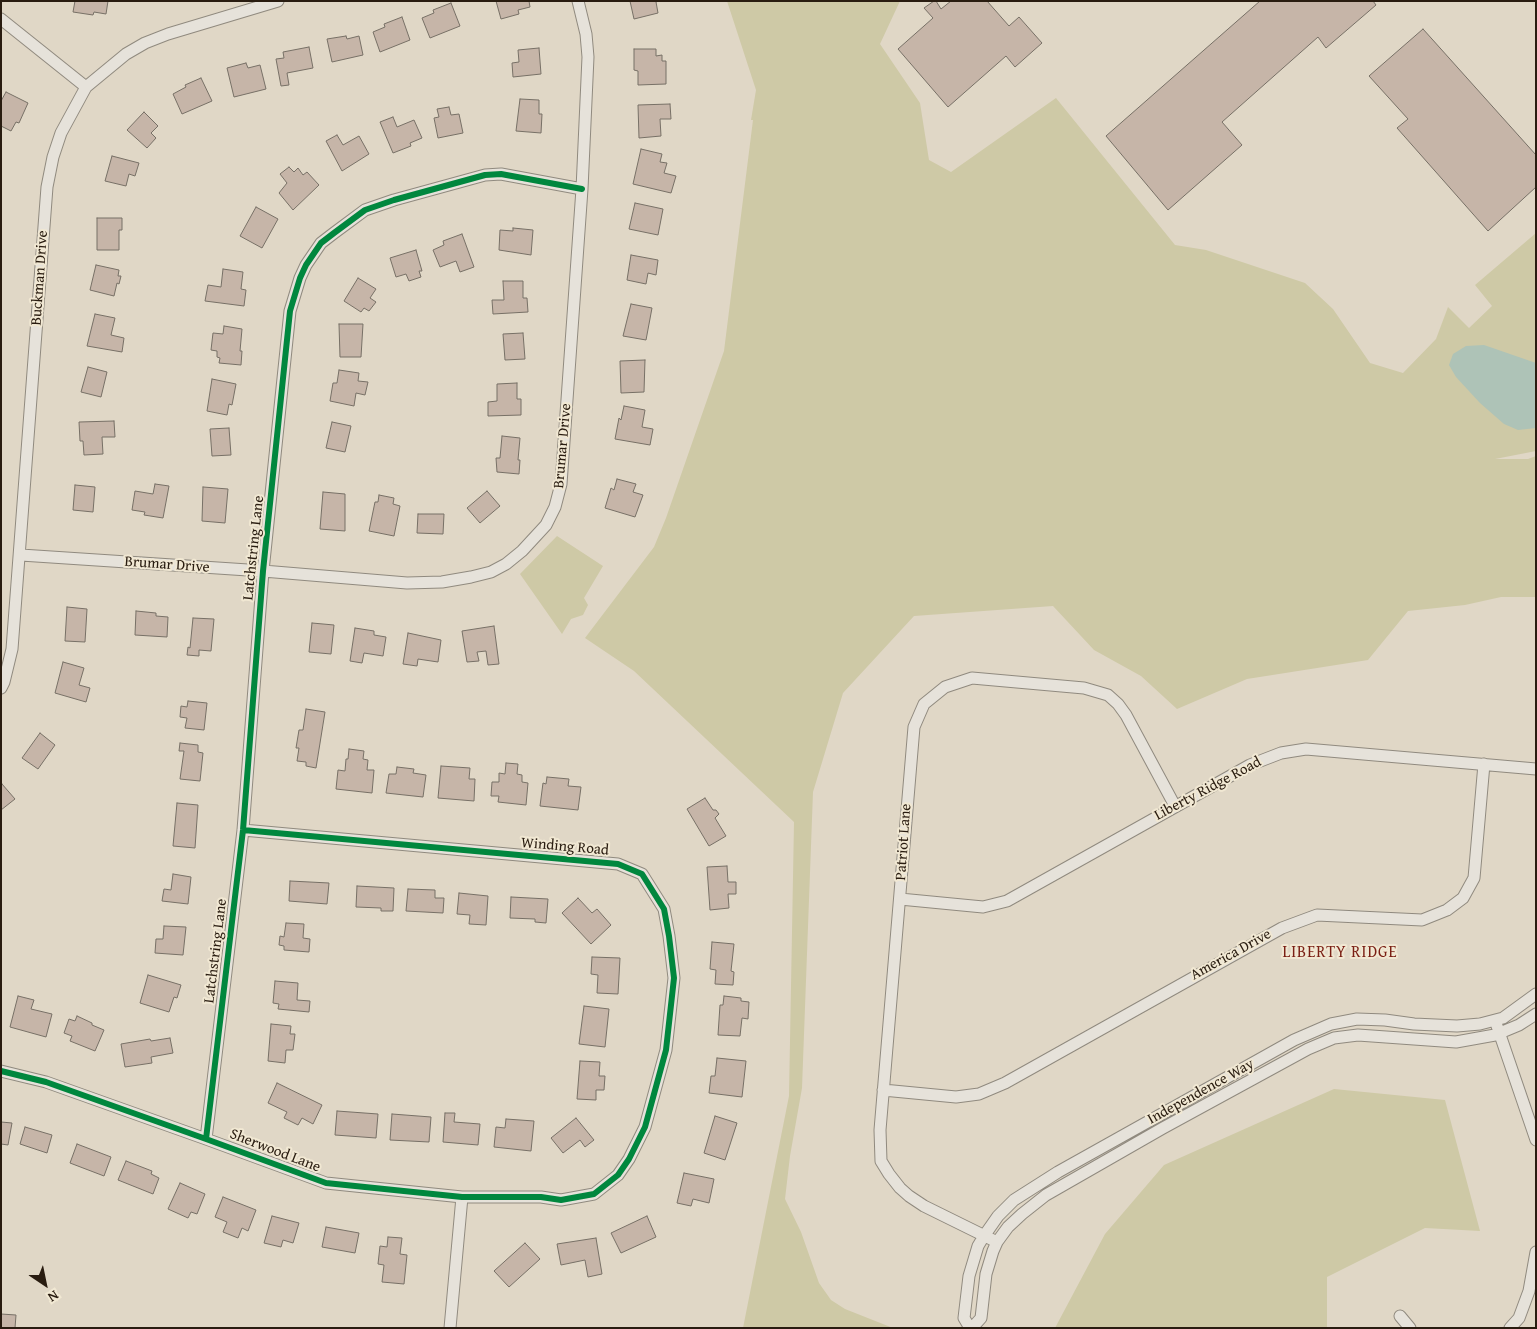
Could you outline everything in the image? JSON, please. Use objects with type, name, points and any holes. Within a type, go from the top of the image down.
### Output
[{"type":"street","name":"Buckman Drive","points":[[1,688],[12,649],[47,187],[53,157],[61,133],[86,87],[126,54],[145,43],[168,34],[278,1]]},
{"type":"street","name":"Brumar Drive","points":[[20,555],[263,571],[406,583],[442,582],[491,572],[506,564],[522,551],[546,524],[555,507],[561,484],[582,189],[588,57],[586,34],[578,1]]},
{"type":"street","points":[[1,19],[86,87]]},
{"type":"street","name":"Latchstring Lane","points":[[206,1139],[243,830],[263,571],[290,311],[300,278],[306,265],[321,243],[365,210],[394,200],[485,175],[501,174],[582,189]]},
{"type":"street","name":"Patriot Lane","points":[[997,1242],[924,1206],[900,1188],[881,1161],[880,1130],[883,1090],[900,898],[910,754],[914,727],[924,704],[945,687],[972,678],[1084,688],[1108,695],[1126,715],[1175,806]]},
{"type":"street","name":"Liberty Ridge Road","points":[[900,898],[983,907],[1007,901],[1250,765],[1281,753],[1306,749],[1536,768]]},
{"type":"street","name":"America Drive","points":[[883,1090],[956,1097],[979,1094],[1005,1083],[1282,928],[1317,915],[1371,916],[1422,920],[1446,910],[1463,898],[1474,878],[1484,764]]},
{"type":"street","name":"Winding Road","points":[[243,830],[618,864],[642,874],[664,910],[674,978],[666,1050],[645,1127],[629,1160],[618,1175],[606,1186],[594,1194],[578,1198],[561,1200],[541,1197],[462,1197]]},
{"type":"street","name":"Independence Way","points":[[1536,994],[1503,1018],[1480,1024],[1458,1026],[1366,1019],[1330,1024],[1294,1040],[1058,1172],[1014,1200],[998,1216],[984,1236],[978,1246],[969,1276],[964,1318],[971,1328],[981,1318],[986,1274],[997,1242],[1008,1227],[1046,1195],[1163,1128],[1308,1049],[1334,1038],[1358,1035],[1456,1042],[1499,1034],[1519,1025],[1536,1014]]},
{"type":"street","points":[[1495,1020],[1536,1140]]},
{"type":"street","name":"Sherwood Lane","points":[[1,1072],[46,1082],[326,1183],[462,1197]]},
{"type":"street","points":[[450,1328],[462,1197]]},
{"type":"street","points":[[1510,1328],[1519,1318],[1529,1290],[1536,1252]]},
{"type":"street","points":[[1400,1316],[1410,1328]]},
{"type":"shaded area","points":[[727,1],[900,1],[880,44],[920,103],[929,160],[951,172],[1056,98],[1175,245],[1206,250],[1305,283],[1333,309],[1370,363],[1403,373],[1436,339],[1448,307],[1469,328],[1492,306],[1475,285],[1536,233],[1536,451],[1495,459],[1528,459],[1536,456],[1536,597],[1501,597],[1465,605],[1408,611],[1368,660],[1247,679],[1177,709],[1141,676],[1094,650],[1053,606],[914,616],[843,693],[813,792],[802,1088],[790,1156],[785,1199],[801,1232],[819,1283],[831,1300],[845,1309],[893,1328],[743,1328],[789,1096],[794,822],[634,671],[585,638],[654,547],[666,518],[724,351],[756,90]]},
{"type":"shaded area","points":[[1484,345],[1536,363],[1536,428],[1518,430],[1504,424],[1480,403],[1456,377],[1449,365],[1453,354],[1466,346]]},
{"type":"shaded area","points":[[557,536],[603,566],[584,598],[588,605],[583,615],[571,619],[562,634],[520,574]]},
{"type":"shaded area","points":[[1334,1089],[1445,1100],[1480,1231],[1425,1228],[1327,1277],[1327,1328],[1055,1328],[1105,1234],[1164,1165]]},
{"type":"building","points":[[75,1],[108,1],[106,14],[94,12],[93,15],[73,12]]},
{"type":"building","points":[[496,1],[529,1],[530,7],[518,10],[519,14],[501,19]]},
{"type":"building","points":[[630,1],[658,1],[656,2],[658,13],[634,19]]},
{"type":"building","points":[[936,1],[941,9],[951,1],[987,1],[1009,26],[1019,17],[1042,43],[1015,67],[1006,56],[948,107],[898,49],[933,18],[924,8]]},
{"type":"building","points":[[1260,1],[1373,1],[1376,5],[1326,48],[1318,37],[1222,122],[1242,145],[1168,210],[1106,136]]},
{"type":"building","points":[[451,3],[460,26],[430,38],[422,18],[434,13],[433,10]]},
{"type":"building","points":[[402,17],[410,40],[380,52],[373,32],[385,27],[384,24]]},
{"type":"building","points":[[1423,29],[1536,155],[1536,187],[1488,231],[1397,128],[1408,119],[1369,76]]},
{"type":"building","points":[[346,36],[347,39],[359,36],[363,55],[332,62],[327,39]]},
{"type":"building","points":[[309,47],[313,68],[287,73],[289,85],[281,86],[276,59],[284,58],[283,52]]},
{"type":"building","points":[[539,48],[541,74],[513,77],[512,63],[519,62],[518,50]]},
{"type":"building","points":[[634,49],[656,49],[656,56],[662,55],[662,61],[666,61],[666,84],[638,85],[638,71],[634,70]]},
{"type":"building","points":[[246,63],[248,68],[260,65],[266,89],[234,97],[227,68]]},
{"type":"building","points":[[201,78],[212,101],[182,114],[173,94],[186,87],[185,85]]},
{"type":"building","points":[[6,92],[28,103],[19,123],[16,122],[11,131],[1,126],[1,101]]},
{"type":"building","points":[[520,99],[539,100],[539,114],[542,114],[541,133],[516,131]]},
{"type":"building","points":[[670,104],[671,119],[660,119],[661,136],[639,138],[638,105]]},
{"type":"building","points":[[449,107],[451,115],[459,114],[463,133],[438,138],[434,118],[439,117],[437,109]]},
{"type":"building","points":[[144,112],[158,126],[151,133],[156,138],[147,148],[127,130]]},
{"type":"building","points":[[393,117],[397,127],[414,120],[422,138],[410,143],[411,146],[393,153],[380,122]]},
{"type":"building","points":[[337,135],[343,145],[359,136],[369,154],[342,171],[326,141]]},
{"type":"building","points":[[641,149],[662,154],[660,162],[667,163],[664,173],[676,176],[671,193],[633,184]]},
{"type":"building","points":[[112,156],[139,163],[135,176],[129,174],[126,186],[105,181]]},
{"type":"building","points":[[289,167],[294,172],[298,168],[303,175],[307,172],[319,185],[293,210],[279,193],[287,183],[280,174]]},
{"type":"building","points":[[635,203],[663,209],[658,235],[629,229]]},
{"type":"building","points":[[256,207],[278,219],[262,248],[240,236]]},
{"type":"building","points":[[97,218],[122,218],[122,230],[119,230],[119,250],[97,250]]},
{"type":"building","points":[[513,228],[533,230],[531,255],[499,250],[500,230],[513,231]]},
{"type":"building","points":[[462,234],[474,267],[460,272],[456,261],[440,267],[433,250],[444,245],[443,241]]},
{"type":"building","points":[[416,250],[422,271],[419,271],[421,277],[409,281],[406,274],[396,277],[390,258]]},
{"type":"building","points":[[631,255],[658,260],[656,275],[648,273],[646,284],[627,280]]},
{"type":"building","points":[[96,265],[119,270],[118,276],[121,276],[114,296],[90,290]]},
{"type":"building","points":[[223,269],[243,272],[241,289],[246,290],[244,306],[205,301],[208,285],[221,287]]},
{"type":"building","points":[[358,278],[376,289],[370,298],[376,302],[369,311],[364,308],[361,312],[344,301]]},
{"type":"building","points":[[503,281],[523,281],[523,298],[527,298],[528,312],[493,314],[492,300],[504,300]]},
{"type":"building","points":[[631,304],[652,308],[646,340],[623,336]]},
{"type":"building","points":[[95,314],[115,318],[111,335],[124,338],[122,352],[87,346]]},
{"type":"building","points":[[339,324],[363,324],[361,357],[340,357]]},
{"type":"building","points":[[224,326],[242,329],[241,365],[219,363],[220,358],[217,357],[217,351],[211,350],[213,333],[223,334]]},
{"type":"building","points":[[523,333],[525,359],[505,360],[503,334]]},
{"type":"building","points":[[645,360],[644,392],[621,393],[620,361]]},
{"type":"building","points":[[88,367],[107,372],[101,397],[81,392]]},
{"type":"building","points":[[339,370],[359,373],[358,381],[368,382],[365,395],[356,393],[354,406],[330,401],[333,383],[337,383]]},
{"type":"building","points":[[212,379],[236,384],[232,405],[229,404],[227,415],[207,411]]},
{"type":"building","points":[[517,383],[517,399],[521,399],[521,415],[488,416],[488,402],[497,401],[497,384]]},
{"type":"building","points":[[624,406],[645,410],[642,427],[653,429],[650,445],[615,439],[619,418],[621,420]]},
{"type":"building","points":[[114,421],[115,437],[102,437],[103,454],[84,455],[83,441],[80,441],[79,422]]},
{"type":"building","points":[[332,422],[351,426],[345,452],[326,448]]},
{"type":"building","points":[[229,428],[231,455],[212,456],[210,429]]},
{"type":"building","points":[[502,436],[520,438],[519,474],[497,472],[496,458],[500,458]]},
{"type":"building","points":[[617,479],[636,484],[633,492],[643,495],[635,517],[605,508],[611,488],[614,490]]},
{"type":"building","points":[[155,484],[169,486],[163,518],[144,515],[145,512],[132,510],[135,491],[153,494]]},
{"type":"building","points":[[75,485],[95,487],[93,512],[73,510]]},
{"type":"building","points":[[203,487],[228,489],[225,523],[202,521]]},
{"type":"building","points":[[487,491],[500,506],[480,523],[467,508]]},
{"type":"building","points":[[323,492],[345,494],[345,531],[320,529]]},
{"type":"building","points":[[379,495],[394,498],[393,504],[400,506],[394,536],[369,531],[375,502],[378,502]]},
{"type":"building","points":[[418,514],[444,514],[443,534],[417,533]]},
{"type":"building","points":[[67,607],[87,609],[85,642],[65,641]]},
{"type":"building","points":[[136,611],[156,613],[156,616],[168,617],[167,637],[135,635]]},
{"type":"building","points":[[193,618],[214,619],[211,651],[199,650],[199,656],[187,655],[188,647],[190,648]]},
{"type":"building","points":[[312,623],[334,625],[331,654],[309,652]]},
{"type":"building","points":[[494,626],[499,664],[488,665],[486,651],[477,652],[479,661],[467,662],[462,631]]},
{"type":"building","points":[[355,628],[374,631],[374,635],[386,637],[383,656],[364,653],[362,663],[350,661]]},
{"type":"building","points":[[408,633],[441,640],[438,662],[418,659],[417,666],[403,664]]},
{"type":"building","points":[[63,662],[84,668],[79,685],[90,688],[86,702],[55,693]]},
{"type":"building","points":[[188,701],[207,703],[204,730],[185,728],[187,718],[180,717],[181,706],[187,707]]},
{"type":"building","points":[[306,709],[325,712],[316,768],[306,766],[306,762],[297,761],[299,748],[296,748],[299,730],[303,730]]},
{"type":"building","points":[[40,733],[55,745],[38,769],[22,758]]},
{"type":"building","points":[[180,743],[198,745],[198,752],[203,753],[200,781],[180,779],[184,751],[179,751]]},
{"type":"building","points":[[349,749],[364,751],[363,759],[368,760],[367,770],[374,770],[372,793],[336,789],[338,770],[345,771]]},
{"type":"building","points":[[506,763],[518,764],[517,774],[522,775],[522,782],[528,783],[526,805],[498,802],[499,796],[491,796],[492,782],[499,782],[499,773],[505,774]]},
{"type":"building","points":[[441,766],[470,768],[469,779],[475,779],[474,801],[438,798]]},
{"type":"building","points":[[397,767],[414,769],[413,773],[426,775],[423,797],[386,793],[389,774],[396,774]]},
{"type":"building","points":[[547,777],[569,779],[568,786],[581,787],[578,810],[540,806],[543,783],[546,784]]},
{"type":"building","points":[[1,785],[15,799],[1,810]]},
{"type":"building","points":[[705,798],[713,810],[716,810],[719,814],[715,818],[726,836],[709,846],[687,809]]},
{"type":"building","points":[[177,803],[198,805],[195,848],[173,846]]},
{"type":"building","points":[[727,866],[728,882],[736,882],[736,894],[728,894],[729,908],[710,910],[707,867]]},
{"type":"building","points":[[173,874],[191,877],[188,904],[162,901],[164,889],[171,890]]},
{"type":"building","points":[[290,881],[329,883],[327,904],[289,901]]},
{"type":"building","points":[[357,886],[394,888],[393,911],[381,911],[381,908],[356,907]]},
{"type":"building","points":[[408,889],[435,890],[435,898],[444,898],[443,913],[406,911]]},
{"type":"building","points":[[459,893],[488,896],[486,925],[469,924],[470,915],[457,914]]},
{"type":"building","points":[[511,897],[548,899],[546,923],[535,922],[535,919],[510,918]]},
{"type":"building","points":[[578,898],[592,913],[597,909],[611,925],[591,944],[562,913]]},
{"type":"building","points":[[286,923],[304,924],[303,938],[310,939],[309,952],[284,950],[284,946],[279,945],[280,936],[284,937]]},
{"type":"building","points":[[164,926],[186,927],[183,955],[155,953],[156,939],[163,939]]},
{"type":"building","points":[[712,942],[734,944],[731,971],[734,972],[733,985],[715,984],[716,970],[710,969]]},
{"type":"building","points":[[592,957],[620,958],[618,994],[597,993],[598,975],[591,974]]},
{"type":"building","points":[[148,975],[181,985],[177,998],[174,997],[169,1012],[140,1003]]},
{"type":"building","points":[[275,981],[298,983],[297,1000],[310,1001],[309,1012],[278,1009],[279,1004],[273,1003]]},
{"type":"building","points":[[18,996],[34,1000],[31,1009],[52,1014],[46,1037],[10,1027]]},
{"type":"building","points":[[724,996],[741,998],[741,1001],[749,1002],[748,1019],[742,1018],[740,1036],[718,1035],[720,1005],[723,1005]]},
{"type":"building","points":[[584,1006],[609,1009],[605,1047],[579,1044]]},
{"type":"building","points":[[77,1016],[104,1030],[95,1051],[70,1041],[72,1036],[64,1033],[69,1019],[75,1021]]},
{"type":"building","points":[[271,1024],[291,1026],[290,1034],[295,1034],[293,1050],[286,1050],[285,1063],[268,1061]]},
{"type":"building","points":[[170,1038],[173,1053],[151,1057],[152,1063],[125,1067],[121,1044]]},
{"type":"building","points":[[717,1058],[746,1061],[742,1097],[709,1093],[711,1076],[715,1076]]},
{"type":"building","points":[[580,1061],[600,1062],[599,1076],[605,1076],[604,1090],[596,1090],[596,1100],[577,1099]]},
{"type":"building","points":[[277,1083],[322,1105],[313,1124],[302,1118],[298,1125],[284,1118],[287,1112],[268,1103]]},
{"type":"building","points":[[337,1111],[378,1114],[376,1138],[335,1135]]},
{"type":"building","points":[[445,1113],[455,1113],[454,1122],[480,1124],[478,1145],[443,1142]]},
{"type":"building","points":[[392,1114],[431,1117],[429,1142],[390,1140]]},
{"type":"building","points":[[715,1116],[737,1123],[725,1160],[704,1153]]},
{"type":"building","points":[[576,1118],[594,1140],[585,1147],[580,1140],[563,1153],[551,1138]]},
{"type":"building","points":[[506,1119],[534,1121],[531,1151],[494,1147],[496,1127],[505,1128]]},
{"type":"building","points":[[1,1122],[12,1123],[8,1145],[1,1144]]},
{"type":"building","points":[[25,1127],[52,1135],[47,1153],[20,1144]]},
{"type":"building","points":[[77,1144],[111,1157],[104,1176],[70,1163]]},
{"type":"building","points":[[126,1161],[152,1171],[151,1174],[159,1178],[153,1194],[118,1180]]},
{"type":"building","points":[[684,1173],[714,1179],[709,1203],[693,1199],[691,1206],[677,1203]]},
{"type":"building","points":[[180,1183],[205,1194],[197,1214],[191,1212],[188,1218],[168,1209]]},
{"type":"building","points":[[223,1197],[256,1210],[248,1231],[242,1228],[238,1238],[223,1232],[227,1222],[215,1217]]},
{"type":"building","points":[[272,1216],[299,1223],[293,1243],[283,1240],[281,1247],[264,1243]]},
{"type":"building","points":[[647,1216],[656,1237],[621,1253],[611,1233]]},
{"type":"building","points":[[326,1227],[359,1233],[355,1253],[322,1247]]},
{"type":"building","points":[[388,1237],[402,1238],[400,1254],[407,1255],[404,1284],[382,1282],[384,1265],[378,1264],[380,1246],[387,1247]]},
{"type":"building","points":[[596,1238],[602,1274],[588,1277],[585,1260],[561,1265],[557,1244]]},
{"type":"building","points":[[525,1243],[540,1259],[509,1287],[494,1271]]},
{"type":"building","points":[[1,1314],[16,1315],[15,1328],[1,1328]]},
{"type":"cycle path","points":[[206,1139],[243,830],[263,571],[290,311],[300,278],[306,265],[321,243],[365,210],[394,200],[485,175],[501,174],[582,189]]},
{"type":"cycle path","points":[[1,1071],[46,1082],[326,1183],[462,1197],[541,1197],[561,1200],[594,1194],[618,1175],[629,1159],[645,1127],[666,1050],[674,978],[664,909],[642,874],[618,864],[243,830]]},
{"type":"district","name":"LIBERTY RIDGE","points":[[1340,953]]}]
